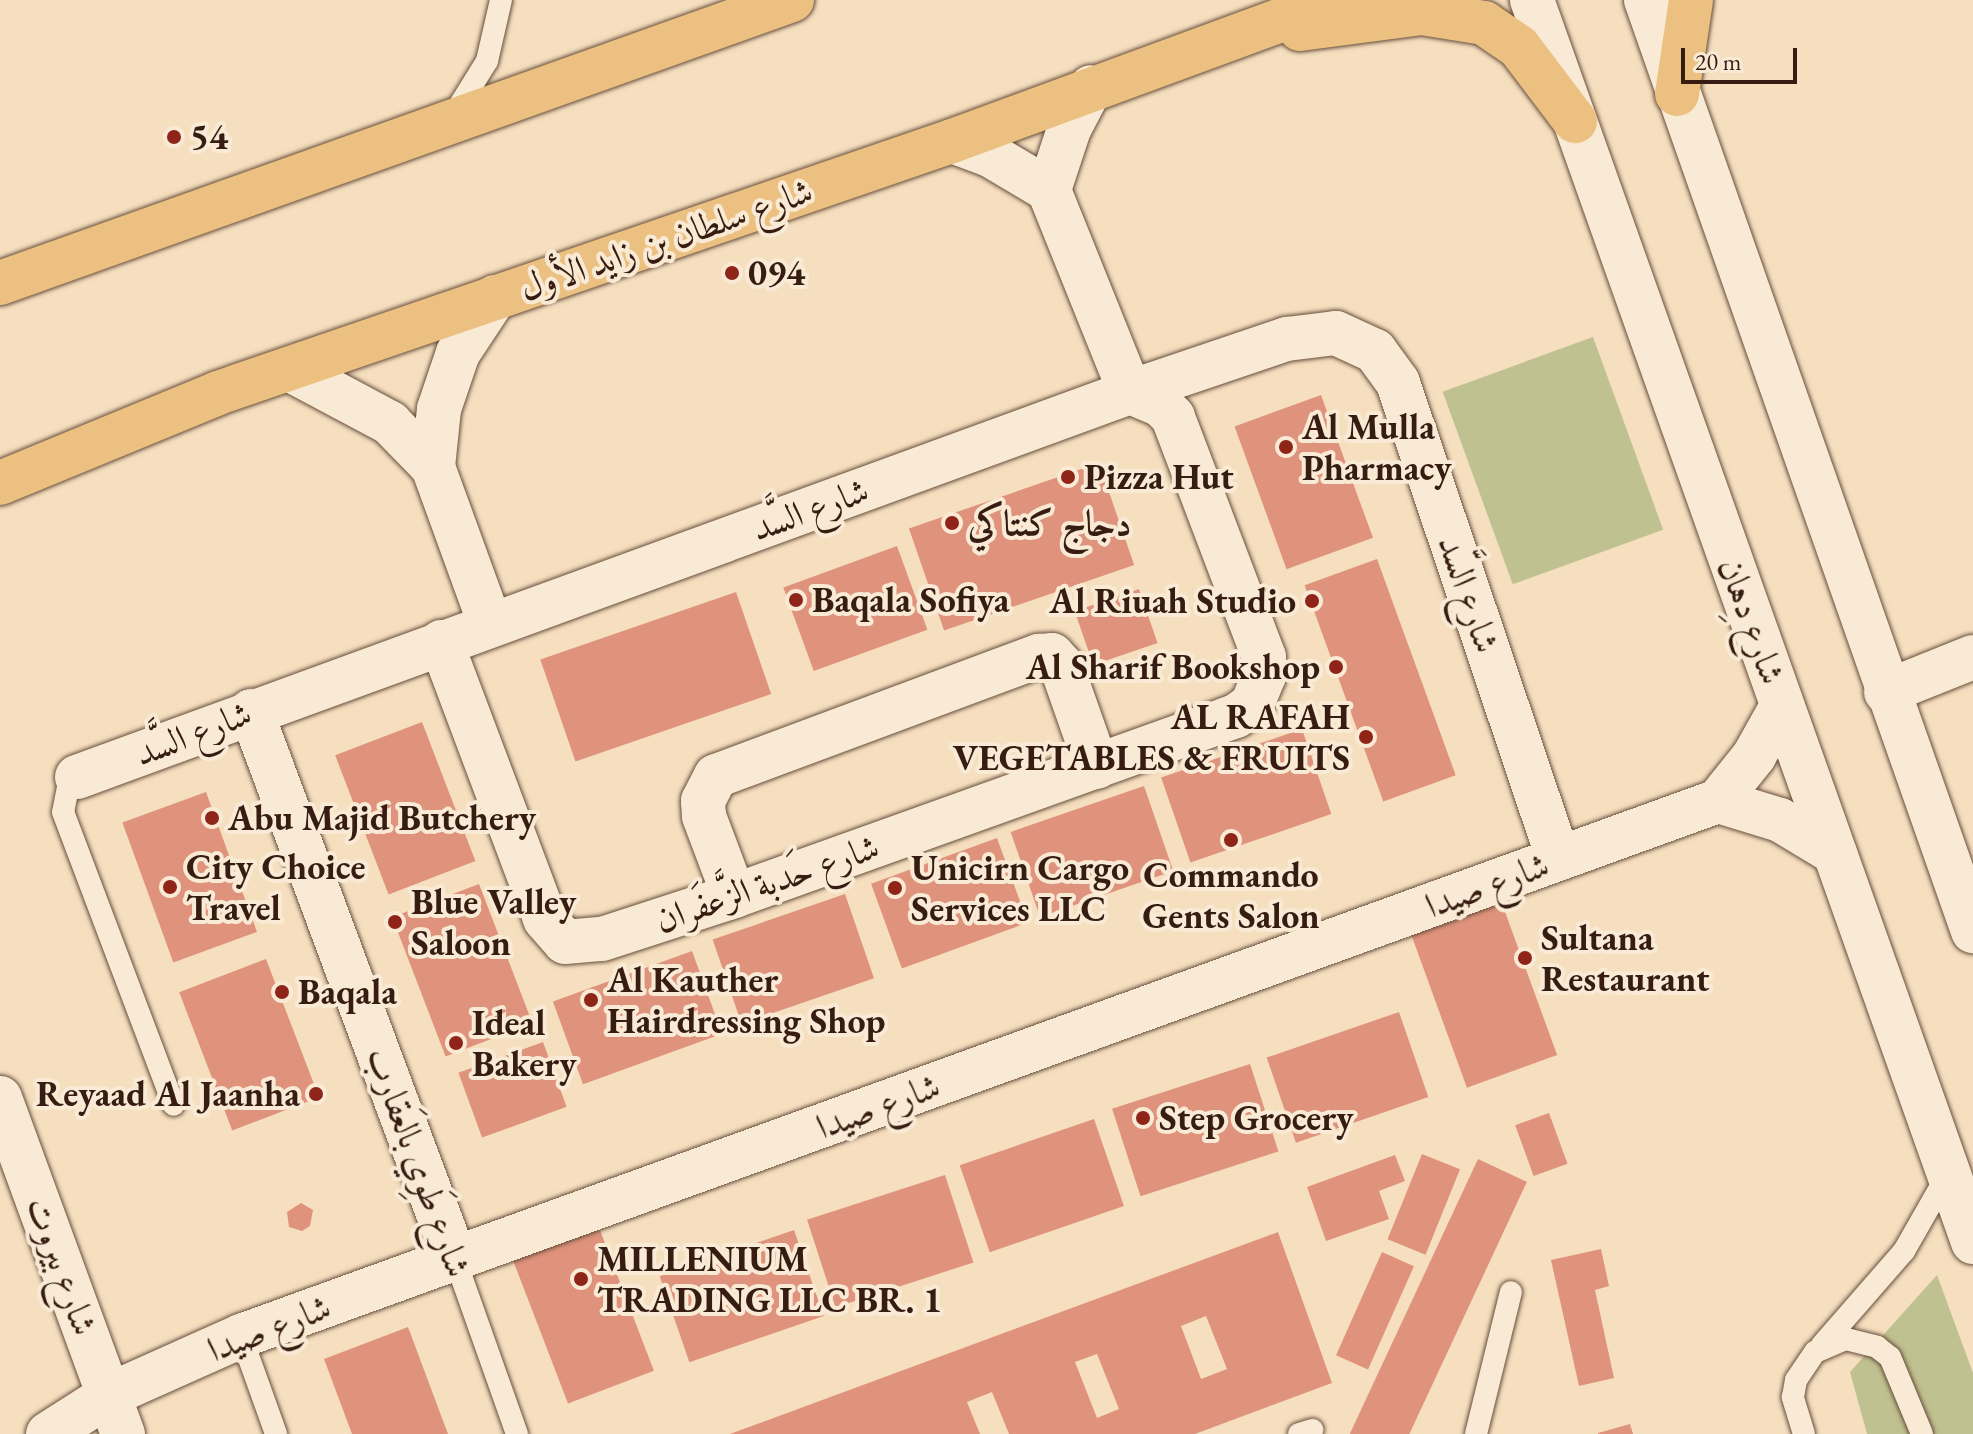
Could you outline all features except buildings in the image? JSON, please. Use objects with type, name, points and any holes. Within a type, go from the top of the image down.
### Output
[{"type":"main road","name":"شارع سلطان بن زايد الأول","points":[[0,483],[289,369],[952,141],[1091,87],[1335,0]]},
{"type":"main road","points":[[1677,94],[1691,0]]},
{"type":"main road","points":[[0,283],[447,124],[773,3]]},
{"type":"main road","points":[[1230,38],[1422,13],[1484,23],[1519,47],[1575,121]]},
{"type":"street","name":"شارع دِهان","points":[[1532,0],[1973,1242]]},
{"type":"street","points":[[1646,0],[1886,692],[1960,865],[1973,931]]},
{"type":"street","points":[[1049,190],[1069,129],[1091,87]]},
{"type":"street","points":[[952,141],[990,155],[1049,190],[1130,392]]},
{"type":"street","points":[[433,467],[439,409],[458,353],[495,297]]},
{"type":"street","name":"شارع السَّد","points":[[77,777],[1130,392],[1287,339],[1336,333],[1375,351],[1398,383],[1558,858]]},
{"type":"street","points":[[289,369],[390,423],[433,467],[490,624]]},
{"type":"street","name":"شارع حَدبة الزَّعفَران","points":[[441,642],[552,933],[565,942],[585,943],[734,896],[1097,767],[1236,716],[1252,705],[1264,676],[1264,657],[1173,417],[1161,405],[1130,392]]},
{"type":"street","points":[[734,896],[704,816],[703,801],[716,776],[1039,656],[1052,655],[1061,665],[1097,767]]},
{"type":"street","points":[[1886,692],[1973,657]]},
{"type":"street","points":[[1782,706],[1718,801],[1780,820],[1835,853]]},
{"type":"street","name":"شارع طَوِي بالعَقارب","points":[[251,711],[455,1259]]},
{"type":"street","name":"شارع صيدا","points":[[48,1434],[116,1414],[241,1336],[1718,801]]},
{"type":"street","name":"شارع بيروت","points":[[0,1098],[116,1414]]},
{"type":"lane","points":[[447,124],[487,61],[501,0]]},
{"type":"lane","points":[[77,777],[68,787],[63,812],[174,1105]]},
{"type":"lane","points":[[1804,1434],[1793,1397],[1800,1372],[1904,1251],[1948,1173]]},
{"type":"lane","name":"شارع طَوِي بالعَقارب","points":[[455,1259],[517,1434]]},
{"type":"lane","points":[[1476,1434],[1511,1292]]},
{"type":"lane","points":[[241,1336],[276,1434]]},
{"type":"lane","points":[[1815,1352],[1846,1339],[1877,1347],[1900,1371],[1922,1434]]},
{"type":"green space","points":[[1593,337],[1663,530],[1513,584],[1443,392]]},
{"type":"green space","points":[[1937,1275],[1973,1373],[1973,1434],[1867,1434],[1850,1372]]},
{"type":"place","name":"54","points":[[174,137]]},
{"type":"place","name":"094","points":[[732,273]]},
{"type":"place","name":"Al Mulla Pharmacy","points":[[1286,447]]},
{"type":"place","name":"Pizza Hut","points":[[1068,477]]},
{"type":"place","name":"دجاج كنتاكي","points":[[952,523]]},
{"type":"place","name":"Baqala Sofiya","points":[[796,600]]},
{"type":"place","name":"Al Riuah Studio","points":[[1312,601]]},
{"type":"place","name":"Al Sharif Bookshop","points":[[1336,667]]},
{"type":"place","name":"AL RAFAH VEGETABLES & FRUITS","points":[[1366,737]]},
{"type":"place","name":"Abu Majid Butchery","points":[[212,818]]},
{"type":"place","name":"Commando Gents Salon","points":[[1231,840]]},
{"type":"place","name":"City Choice Travel","points":[[170,887]]},
{"type":"place","name":"Unicirn Cargo Services LLC","points":[[895,888]]},
{"type":"place","name":"Blue Valley Saloon","points":[[395,922]]},
{"type":"place","name":"Sultana Restaurant","points":[[1525,958]]},
{"type":"place","name":"Baqala","points":[[282,992]]},
{"type":"place","name":"Al Kauther Hairdressing Shop","points":[[591,1000]]},
{"type":"place","name":"Ideal Bakery","points":[[456,1043]]},
{"type":"place","name":"Reyaad Al Jaanha","points":[[316,1094]]},
{"type":"place","name":"Step Grocery","points":[[1143,1118]]},
{"type":"place","name":"MILLENIUM TRADING LLC BR. 1","points":[[581,1279]]}]
